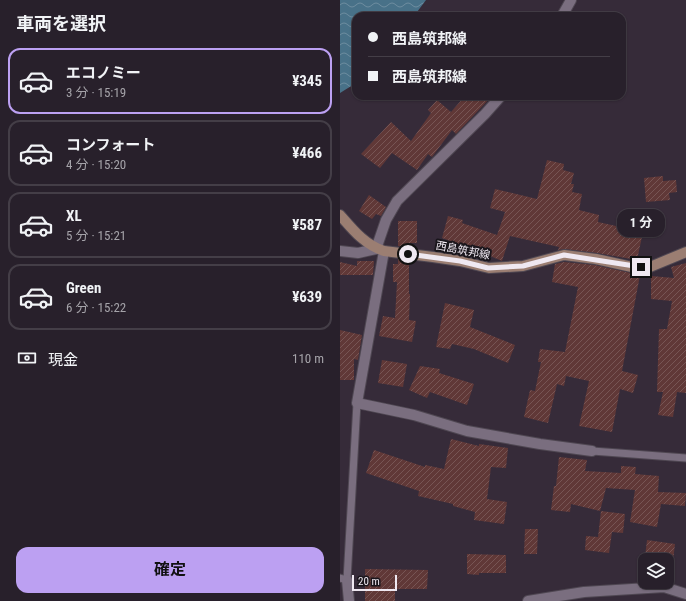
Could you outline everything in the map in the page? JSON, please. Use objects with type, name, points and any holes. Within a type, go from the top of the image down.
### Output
[{"type":"main road","points":[[340,215],[361,238],[380,250]]},
{"type":"main road","name":"西島筑邦線","points":[[380,250],[460,261],[488,268],[523,266],[564,255],[650,268],[686,252]]},
{"type":"street","points":[[564,12],[571,0]]},
{"type":"street","points":[[497,100],[397,201],[386,220],[380,250],[357,403],[414,415],[467,431],[540,444],[592,451]]},
{"type":"street","points":[[340,251],[358,253],[380,250]]},
{"type":"street","points":[[344,579],[349,601]]},
{"type":"street","points":[[528,601],[584,592],[664,587],[686,594]]},
{"type":"lane","points":[[344,579],[357,403]]},
{"type":"lane","points":[[592,451],[686,458]]},
{"type":"water","points":[[340,0],[426,0],[417,12],[352,12],[352,86],[340,93]]},
{"type":"building","points":[[437,100],[451,112],[462,100],[488,100],[456,134],[452,130],[432,157],[428,154],[417,170],[392,153],[380,168],[361,154],[391,122],[411,141],[431,113],[428,110]]},
{"type":"building","points":[[547,160],[564,164],[563,170],[574,173],[571,184],[574,184],[572,192],[582,194],[579,210],[599,215],[598,222],[643,232],[637,260],[597,253],[565,249],[558,250],[559,247],[510,236],[502,261],[490,255],[442,238],[448,216],[463,220],[462,223],[497,235],[505,212],[490,208],[495,189],[537,199]]},
{"type":"building","points":[[663,176],[663,181],[676,180],[677,192],[669,193],[670,200],[646,202],[644,178]]},
{"type":"building","points":[[369,195],[386,207],[381,216],[376,214],[372,219],[359,211]]},
{"type":"building","points":[[398,221],[417,221],[417,243],[410,243],[409,248],[398,246]]},
{"type":"building","points":[[398,259],[409,261],[409,320],[416,321],[412,342],[379,336],[383,316],[395,318],[397,282],[393,282],[393,264],[398,264]]},
{"type":"building","points":[[357,261],[374,261],[373,275],[340,275],[340,262],[357,266]]},
{"type":"building","points":[[564,262],[595,265],[640,275],[622,371],[638,375],[633,393],[620,389],[612,432],[579,426],[589,381],[566,376],[564,386],[557,384],[548,423],[524,417],[530,390],[535,391],[541,362],[538,362],[540,349],[565,352],[578,287],[552,282],[555,264]]},
{"type":"building","points":[[686,263],[686,393],[677,392],[673,417],[658,415],[663,392],[657,392],[659,329],[667,329],[672,301],[651,299],[651,276],[674,278],[671,267]]},
{"type":"building","points":[[445,303],[474,310],[470,327],[515,345],[508,363],[474,349],[452,344],[450,349],[436,347]]},
{"type":"building","points":[[340,330],[362,335],[358,360],[354,359],[354,380],[340,380]]},
{"type":"building","points":[[382,360],[407,364],[403,387],[378,383]]},
{"type":"building","points":[[420,366],[440,369],[439,373],[474,384],[467,405],[430,392],[427,398],[409,390]]},
{"type":"building","points":[[451,439],[479,446],[479,444],[508,448],[506,468],[491,467],[487,499],[507,502],[504,524],[474,520],[475,512],[453,506],[453,504],[418,496],[419,491],[366,473],[374,450],[425,467],[425,465],[444,469]]},
{"type":"building","points":[[559,457],[587,460],[585,471],[621,473],[621,466],[636,467],[635,474],[659,476],[658,492],[686,493],[685,506],[661,504],[657,527],[630,522],[635,490],[606,488],[600,511],[571,504],[570,512],[551,510],[554,486],[556,486]]},
{"type":"building","points":[[601,511],[625,514],[623,533],[612,532],[609,553],[585,550],[586,536],[598,537]]},
{"type":"building","points":[[525,529],[538,529],[537,554],[524,554]]},
{"type":"building","points":[[647,540],[675,544],[674,553],[645,553]]},
{"type":"building","points":[[467,554],[506,555],[506,573],[479,573],[479,575],[467,574]]},
{"type":"building","points":[[365,569],[428,570],[427,589],[395,589],[395,601],[365,601]]},
{"type":"route","points":[[408,254],[460,261],[488,268],[523,266],[564,255],[641,267]]}]
